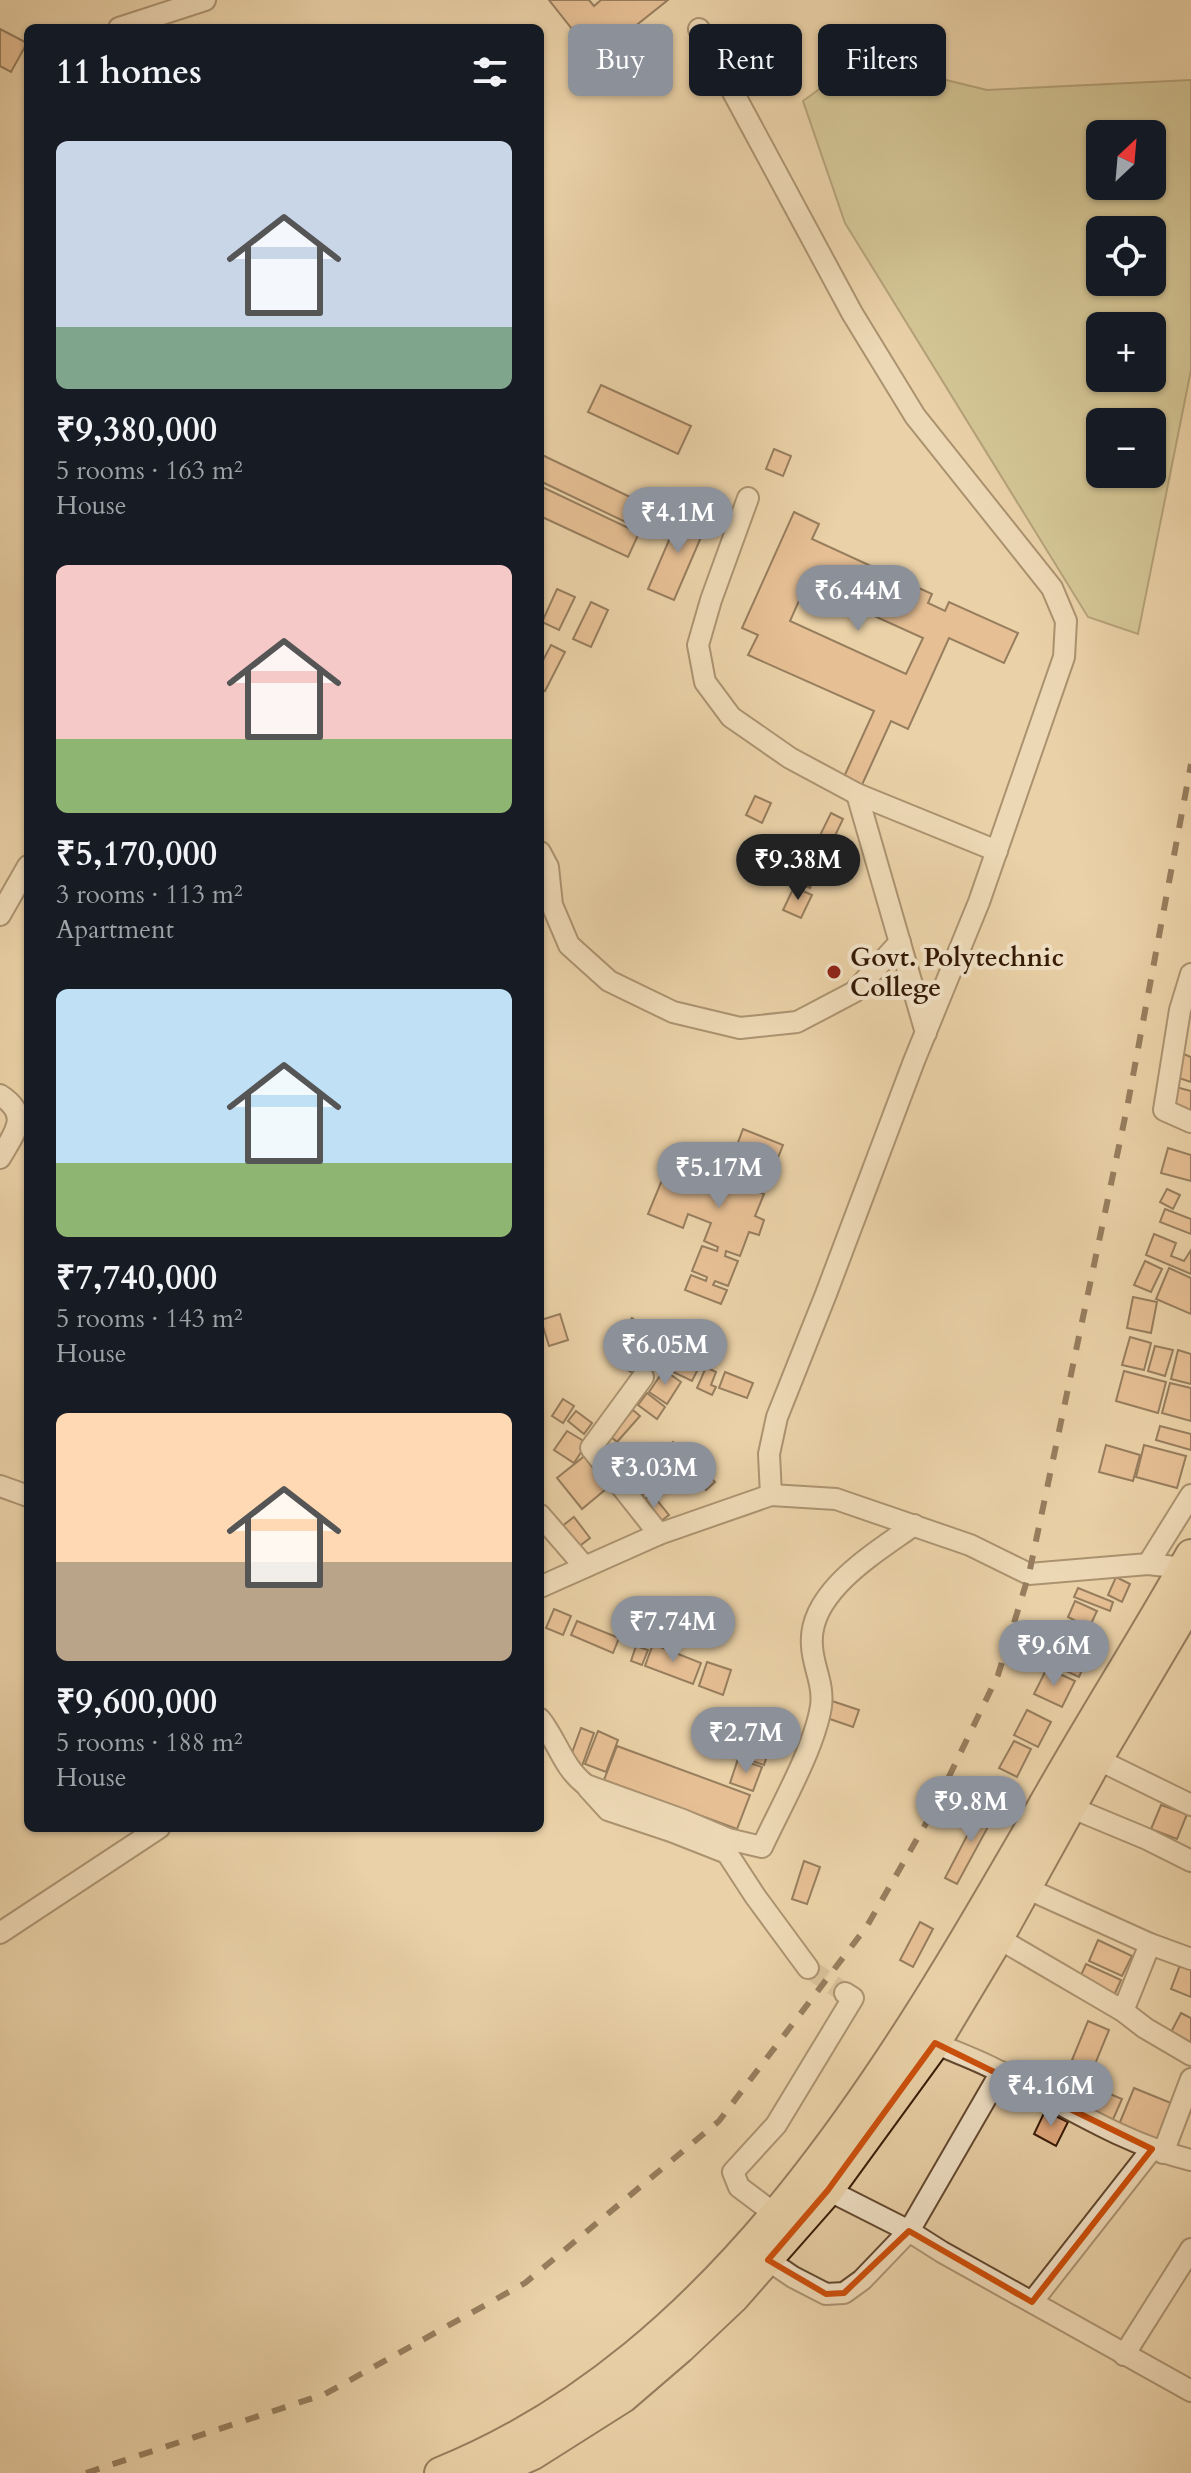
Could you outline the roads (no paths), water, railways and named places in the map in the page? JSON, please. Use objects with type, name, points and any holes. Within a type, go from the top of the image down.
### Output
[{"type":"highway","points":[[440,2473],[485,2454],[587,2394],[646,2347],[711,2285],[775,2214],[839,2131],[920,2016],[1188,1562]]},
{"type":"highway","points":[[491,2473],[533,2454],[623,2397],[733,2298],[828,2190],[935,2043],[1191,1600]]},
{"type":"street","points":[[131,24],[205,0]]},
{"type":"street","points":[[735,96],[852,313],[907,403],[1052,588],[1066,621],[1064,657],[979,902],[777,1417],[769,1454],[771,1495]]},
{"type":"street","points":[[748,498],[698,645],[705,682],[731,717],[790,758],[857,794],[997,851]]},
{"type":"street","points":[[857,794],[926,1033]]},
{"type":"street","points":[[544,860],[548,867],[552,905],[569,945],[609,981],[673,1012],[740,1028],[797,1022],[854,992],[900,942]]},
{"type":"street","points":[[0,915],[24,873]]},
{"type":"street","points":[[1191,974],[1180,1010],[1164,1110],[1191,1122]]},
{"type":"street","points":[[0,1095],[13,1103],[18,1114],[17,1127],[0,1158]]},
{"type":"street","points":[[643,1377],[591,1448],[659,1534]]},
{"type":"street","points":[[0,1486],[24,1495]]},
{"type":"street","points":[[544,1585],[659,1534],[771,1495],[836,1499],[970,1545],[1029,1574],[1188,1562]]},
{"type":"street","points":[[1148,1564],[1191,1495]]},
{"type":"street","points":[[544,1520],[585,1567]]},
{"type":"street","points":[[586,1785],[728,1839],[762,1847],[810,1742],[821,1706],[821,1681],[811,1645],[816,1618],[830,1594],[851,1570],[914,1525]]},
{"type":"street","points":[[544,1724],[572,1775],[586,1785],[608,1810],[727,1853],[808,1968]]},
{"type":"street","points":[[1097,1759],[1191,1805]]},
{"type":"street","points":[[1070,1807],[1191,1861]]},
{"type":"street","points":[[0,1933],[153,1832]]},
{"type":"street","points":[[1026,1888],[1150,1944],[1191,1959]]},
{"type":"street","points":[[998,1938],[1191,2055]]},
{"type":"street","points":[[1123,2011],[1150,1944]]},
{"type":"street","points":[[775,2214],[739,2187],[733,2172],[776,2125],[853,1998],[845,1993]]},
{"type":"street","points":[[935,2043],[1001,2072],[1054,2102],[1158,2151],[1191,2160]]},
{"type":"street","points":[[768,2260],[826,2294],[844,2293],[862,2280],[909,2231],[1001,2072]]},
{"type":"street","points":[[1032,2302],[1158,2151],[1191,2079]]},
{"type":"street","points":[[828,2190],[909,2231],[1191,2391]]},
{"type":"street","points":[[1124,2355],[1191,2249]]},
{"type":"tunnel","points":[[808,1968],[845,1993]]},
{"type":"railway","points":[[86,2473],[325,2394],[525,2283],[719,2121],[867,1926],[929,1818],[998,1675],[1029,1574],[1127,1108],[1191,764]]},
{"type":"place","name":"Govt. Polytechnic College","points":[[834,972]]}]
